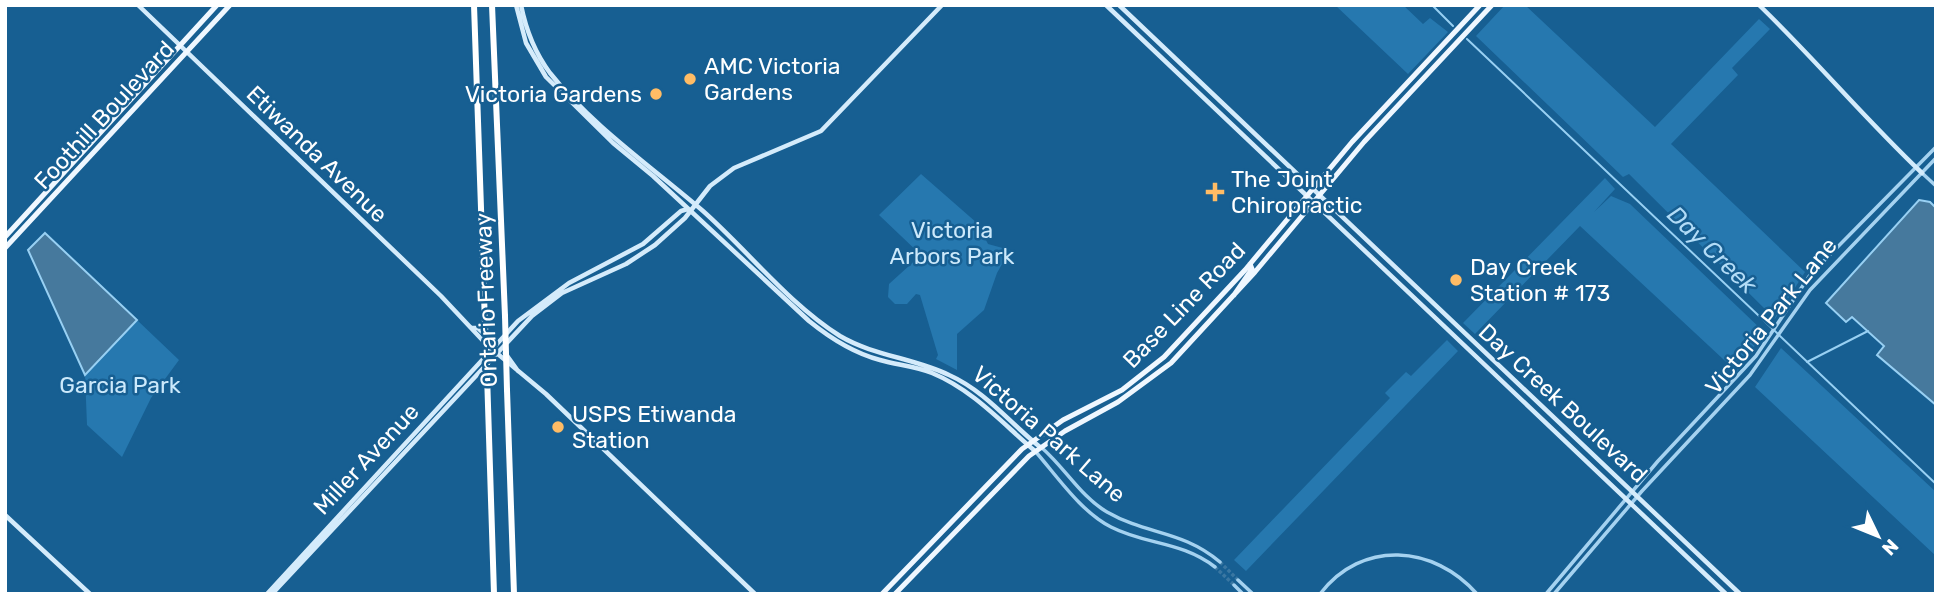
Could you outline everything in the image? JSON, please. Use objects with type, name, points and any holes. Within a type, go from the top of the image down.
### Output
[{"type":"highway","name":"Ontario Freeway","points":[[474,5],[494,594]]},
{"type":"highway","name":"Ontario Freeway","points":[[492,5],[514,594]]},
{"type":"main road","name":"Etiwanda Avenue","points":[[138,5],[472,328],[755,594]]},
{"type":"main road","name":"Foothill Boulevard","points":[[5,237],[217,5]]},
{"type":"main road","name":"Foothill Boulevard","points":[[5,248],[230,5]]},
{"type":"main road","points":[[519,5],[522,33],[538,60],[542,60]]},
{"type":"main road","points":[[519,5],[530,37],[542,60]]},
{"type":"main road","name":"Miller Avenue","points":[[269,594],[496,349],[517,321],[551,294],[621,258],[653,236],[734,168],[821,131],[942,5]]},
{"type":"main road","name":"Day Creek Boulevard","points":[[1106,5],[1726,594]]},
{"type":"main road","name":"Day Creek Boulevard","points":[[1119,5],[1740,594]]},
{"type":"main road","name":"Base Line Road","points":[[882,594],[998,471],[1030,442],[1122,390],[1156,365],[1250,264],[1313,187],[1480,5]]},
{"type":"main road","name":"Base Line Road","points":[[895,594],[1007,476],[1037,449],[1155,377],[1232,298],[1320,194],[1492,5]]},
{"type":"main road","points":[[1759,5],[1807,51],[1864,116],[1922,173]]},
{"type":"main road","name":"Victoria Park Lane","points":[[522,33],[539,69],[557,88],[613,143],[689,208],[828,336],[862,354],[921,369],[947,380],[976,398],[1030,442]]},
{"type":"main road","name":"Victoria Park Lane","points":[[542,60],[557,81],[624,145],[661,173],[820,322],[875,352],[928,366],[956,378],[989,401],[1037,449]]},
{"type":"main road","points":[[1232,298],[1237,286],[1252,269],[1250,264]]},
{"type":"main road","points":[[5,514],[90,594]]},
{"type":"street","name":"Victoria Park Lane","points":[[1554,594],[1629,502],[1744,370],[1816,267],[1936,147]]},
{"type":"street","name":"Victoria Park Lane","points":[[1635,495],[1735,391],[1816,283],[1936,158]]},
{"type":"street","points":[[1922,173],[1936,186]]},
{"type":"street","name":"Victoria Park Lane","points":[[1037,449],[1096,505],[1107,512],[1128,522],[1182,538],[1220,562]]},
{"type":"street","name":"Victoria Park Lane","points":[[1037,449],[1102,522],[1125,533],[1191,551],[1215,567]]},
{"type":"street","name":"Victoria Park Lane","points":[[1546,594],[1629,502]]},
{"type":"street","points":[[1320,594],[1346,568],[1390,553],[1416,555],[1434,561],[1464,580],[1477,594]]},
{"type":"street","points":[[1238,580],[1253,594]]},
{"type":"street","points":[[1234,585],[1243,594]]},
{"type":"green space","points":[[1335,5],[1403,5],[1423,24],[1430,18],[1448,32],[1408,74]]},
{"type":"green space","points":[[1505,5],[1525,5],[1655,127],[1759,19],[1770,29],[1732,68],[1738,75],[1671,144],[1805,272],[1775,319],[1629,174],[1623,177],[1476,36]]},
{"type":"green space","name":"Victoria Arbors Park","points":[[921,174],[977,223],[988,244],[1010,250],[997,273],[984,310],[957,334],[957,370],[936,359],[938,355],[920,295],[916,294],[907,304],[895,304],[888,297],[889,284],[921,255],[879,215]]},
{"type":"green space","points":[[1605,178],[1615,189],[1594,212],[1611,196],[1630,204],[1764,332],[1737,372],[1580,226],[1475,334],[1463,323]]},
{"type":"green space","name":"Garcia Park","points":[[137,320],[179,360],[151,398],[122,457],[87,425],[85,375]]},
{"type":"green space","points":[[1447,340],[1458,351],[1246,571],[1234,560],[1390,398],[1385,393],[1406,372],[1411,376]]},
{"type":"green space","points":[[1781,348],[1936,492],[1936,556],[1755,387]]},
{"type":"shaded area","points":[[1919,200],[1930,202],[1936,208],[1936,405],[1877,355],[1884,346],[1852,317],[1846,322],[1826,303]]},
{"type":"shaded area","points":[[45,233],[137,320],[85,375],[28,250]]},
{"type":"waterway","name":"Day Creek","points":[[1432,5],[1453,26]]},
{"type":"waterway","name":"Day Creek","points":[[1467,39],[1936,484]]},
{"type":"waterway","points":[[1807,362],[1868,331]]},
{"type":"tunnel","points":[[1220,562],[1238,580]]},
{"type":"tunnel","points":[[1215,567],[1234,585]]},
{"type":"place","name":"AMC Victoria Gardens","points":[[690,79]]},
{"type":"place","name":"Victoria Gardens","points":[[656,94]]},
{"type":"place","name":"The Joint Chiropractic","points":[[1215,192]]},
{"type":"place","name":"Day Creek Station # 173","points":[[1456,280]]},
{"type":"place","name":"USPS Etiwanda Station","points":[[558,427]]}]
